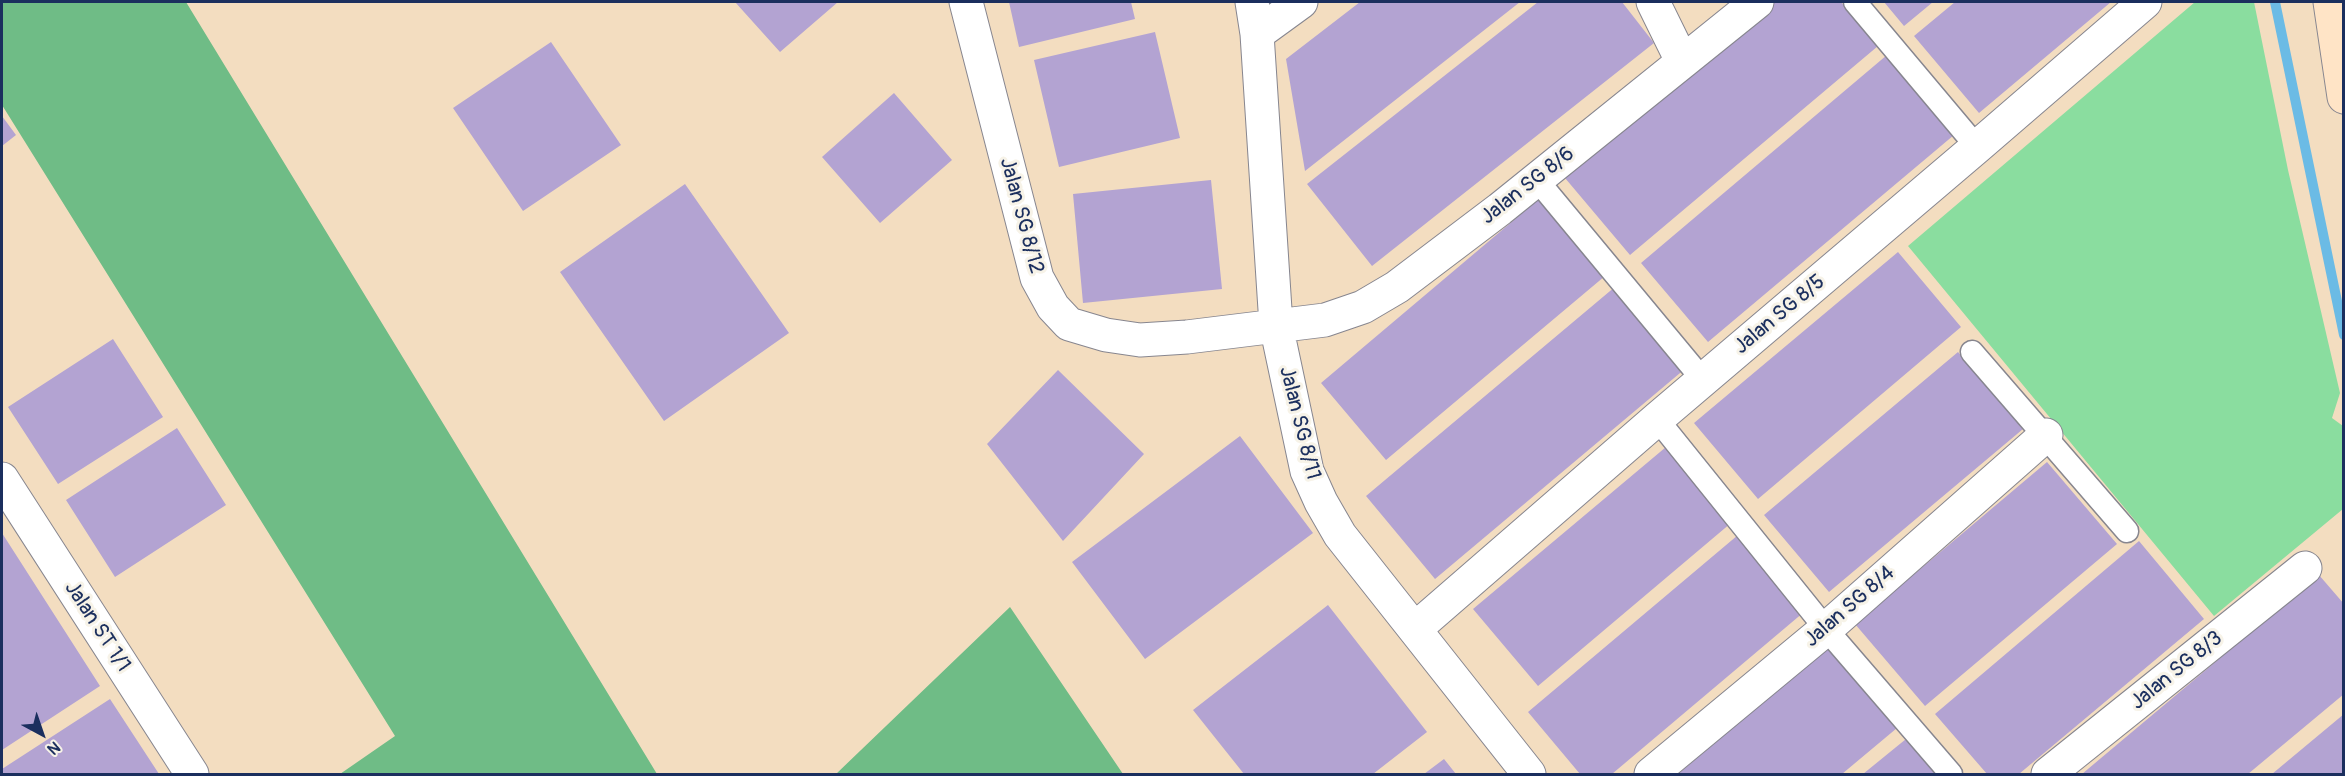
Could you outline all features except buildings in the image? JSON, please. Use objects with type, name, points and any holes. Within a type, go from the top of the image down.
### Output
[{"type":"street","name":"Jalan SG 8/12","points":[[966,2],[1037,278],[1053,307],[1069,324],[1106,335],[1140,340],[1186,337],[1276,325]]},
{"type":"street","name":"Jalan SG 8/11","points":[[1252,2],[1257,34],[1276,325],[1307,471],[1340,535],[1529,774]]},
{"type":"street","points":[[1257,34],[1301,2]]},
{"type":"street","points":[[1653,2],[1682,61]]},
{"type":"street","name":"Jalan SG 8/6","points":[[1276,325],[1325,320],[1363,307],[1397,287],[1537,180],[1757,2]]},
{"type":"street","name":"Jalan SG 8/5","points":[[1415,629],[1656,419],[2145,2]]},
{"type":"street","points":[[2330,2],[2343,97]]},
{"type":"street","name":"Jalan SG 8/4","points":[[1651,774],[1826,629],[2046,435]]},
{"type":"street","name":"Jalan ST 1/1","points":[[2,478],[192,774]]},
{"type":"street","name":"Jalan SG 8/3","points":[[2056,772],[2305,568]]},
{"type":"lane","points":[[1855,2],[1977,147]]},
{"type":"lane","points":[[1537,180],[1703,380]]},
{"type":"lane","points":[[1972,351],[2127,531]]},
{"type":"lane","points":[[1656,419],[1826,629],[1951,774]]},
{"type":"green space","points":[[2,2],[186,2],[657,774],[340,774],[395,736],[2,105]]},
{"type":"green space","points":[[2195,2],[2254,2],[2288,170],[2340,393],[2332,418],[2343,426],[2343,509],[2214,616],[1908,246]]},
{"type":"green space","points":[[1010,607],[1123,774],[836,774]]},
{"type":"waterway","points":[[2275,2],[2344,335]]}]
